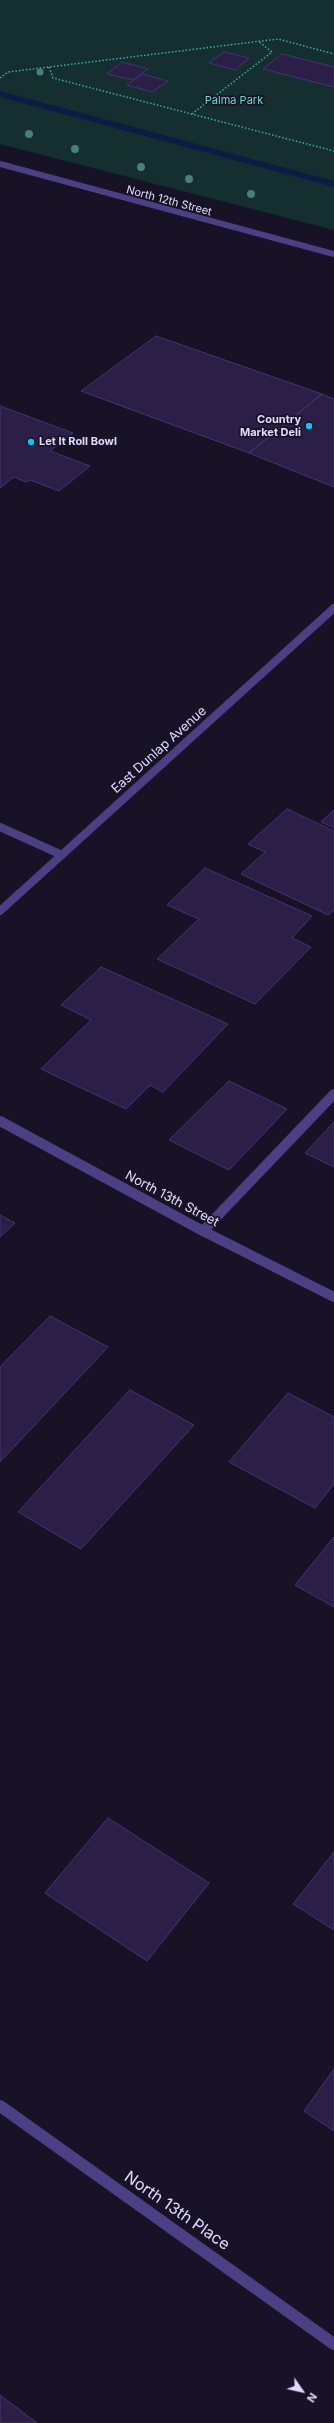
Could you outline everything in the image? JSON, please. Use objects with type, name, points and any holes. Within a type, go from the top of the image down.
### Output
[{"type":"street","name":"North 12th Street","points":[[0,164],[334,254]]},
{"type":"street","name":"East Dunlap Avenue","points":[[0,910],[62,856],[334,608]]},
{"type":"street","points":[[0,827],[62,856]]},
{"type":"street","points":[[203,1231],[334,1094]]},
{"type":"street","name":"North 13th Street","points":[[0,1121],[203,1231],[334,1297]]},
{"type":"street","name":"North 13th Place","points":[[0,2106],[334,2344]]},
{"type":"path","points":[[0,78],[8,72],[278,38],[334,54]]},
{"type":"path","points":[[191,114],[272,52],[258,41]]},
{"type":"path","points":[[49,67],[53,78],[334,151]]},
{"type":"green space","name":"Palma Park","points":[[0,0],[334,0],[334,230],[0,144]]},
{"type":"building","points":[[224,52],[249,58],[235,70],[209,63]]},
{"type":"building","points":[[282,54],[334,67],[334,87],[263,69]]},
{"type":"building","points":[[122,62],[148,69],[133,80],[107,74]]},
{"type":"building","points":[[142,74],[168,81],[152,92],[127,85]]},
{"type":"building","points":[[156,336],[322,394],[249,453],[81,391]]},
{"type":"building","name":"Country Market Deli","points":[[322,394],[334,399],[334,487],[249,453]]},
{"type":"building","name":"Let It Roll Bowl","points":[[0,406],[73,433],[50,451],[90,466],[59,491],[30,480],[26,482],[14,477],[0,488]]},
{"type":"building","points":[[287,809],[334,831],[334,910],[328,915],[241,874],[265,852],[248,844]]},
{"type":"building","points":[[334,810],[334,828],[321,822]]},
{"type":"building","points":[[205,868],[312,916],[292,938],[311,947],[255,1004],[157,959],[199,919],[167,905]]},
{"type":"building","points":[[101,967],[228,1024],[163,1092],[150,1085],[126,1109],[41,1069],[91,1020],[61,1005]]},
{"type":"building","points":[[229,1081],[287,1109],[229,1170],[169,1140]]},
{"type":"building","points":[[334,1122],[334,1167],[305,1153]]},
{"type":"building","points":[[0,1215],[15,1223],[0,1237]]},
{"type":"building","points":[[50,1316],[108,1347],[0,1462],[0,1367]]},
{"type":"building","points":[[130,1390],[194,1425],[81,1549],[18,1512]]},
{"type":"building","points":[[288,1393],[334,1417],[334,1484],[315,1508],[229,1462]]},
{"type":"building","points":[[334,1537],[334,1607],[295,1585]]},
{"type":"building","points":[[108,1818],[209,1883],[147,1961],[45,1893]]},
{"type":"building","points":[[334,1852],[334,1930],[293,1904]]},
{"type":"building","points":[[334,2069],[334,2131],[304,2111]]},
{"type":"building","points":[[0,2395],[37,2423],[0,2423]]},
{"type":"waterway","points":[[0,94],[334,184]]},
{"type":"place","name":"Country Market Deli","points":[[309,426]]},
{"type":"place","name":"Let It Roll Bowl","points":[[31,442]]}]
